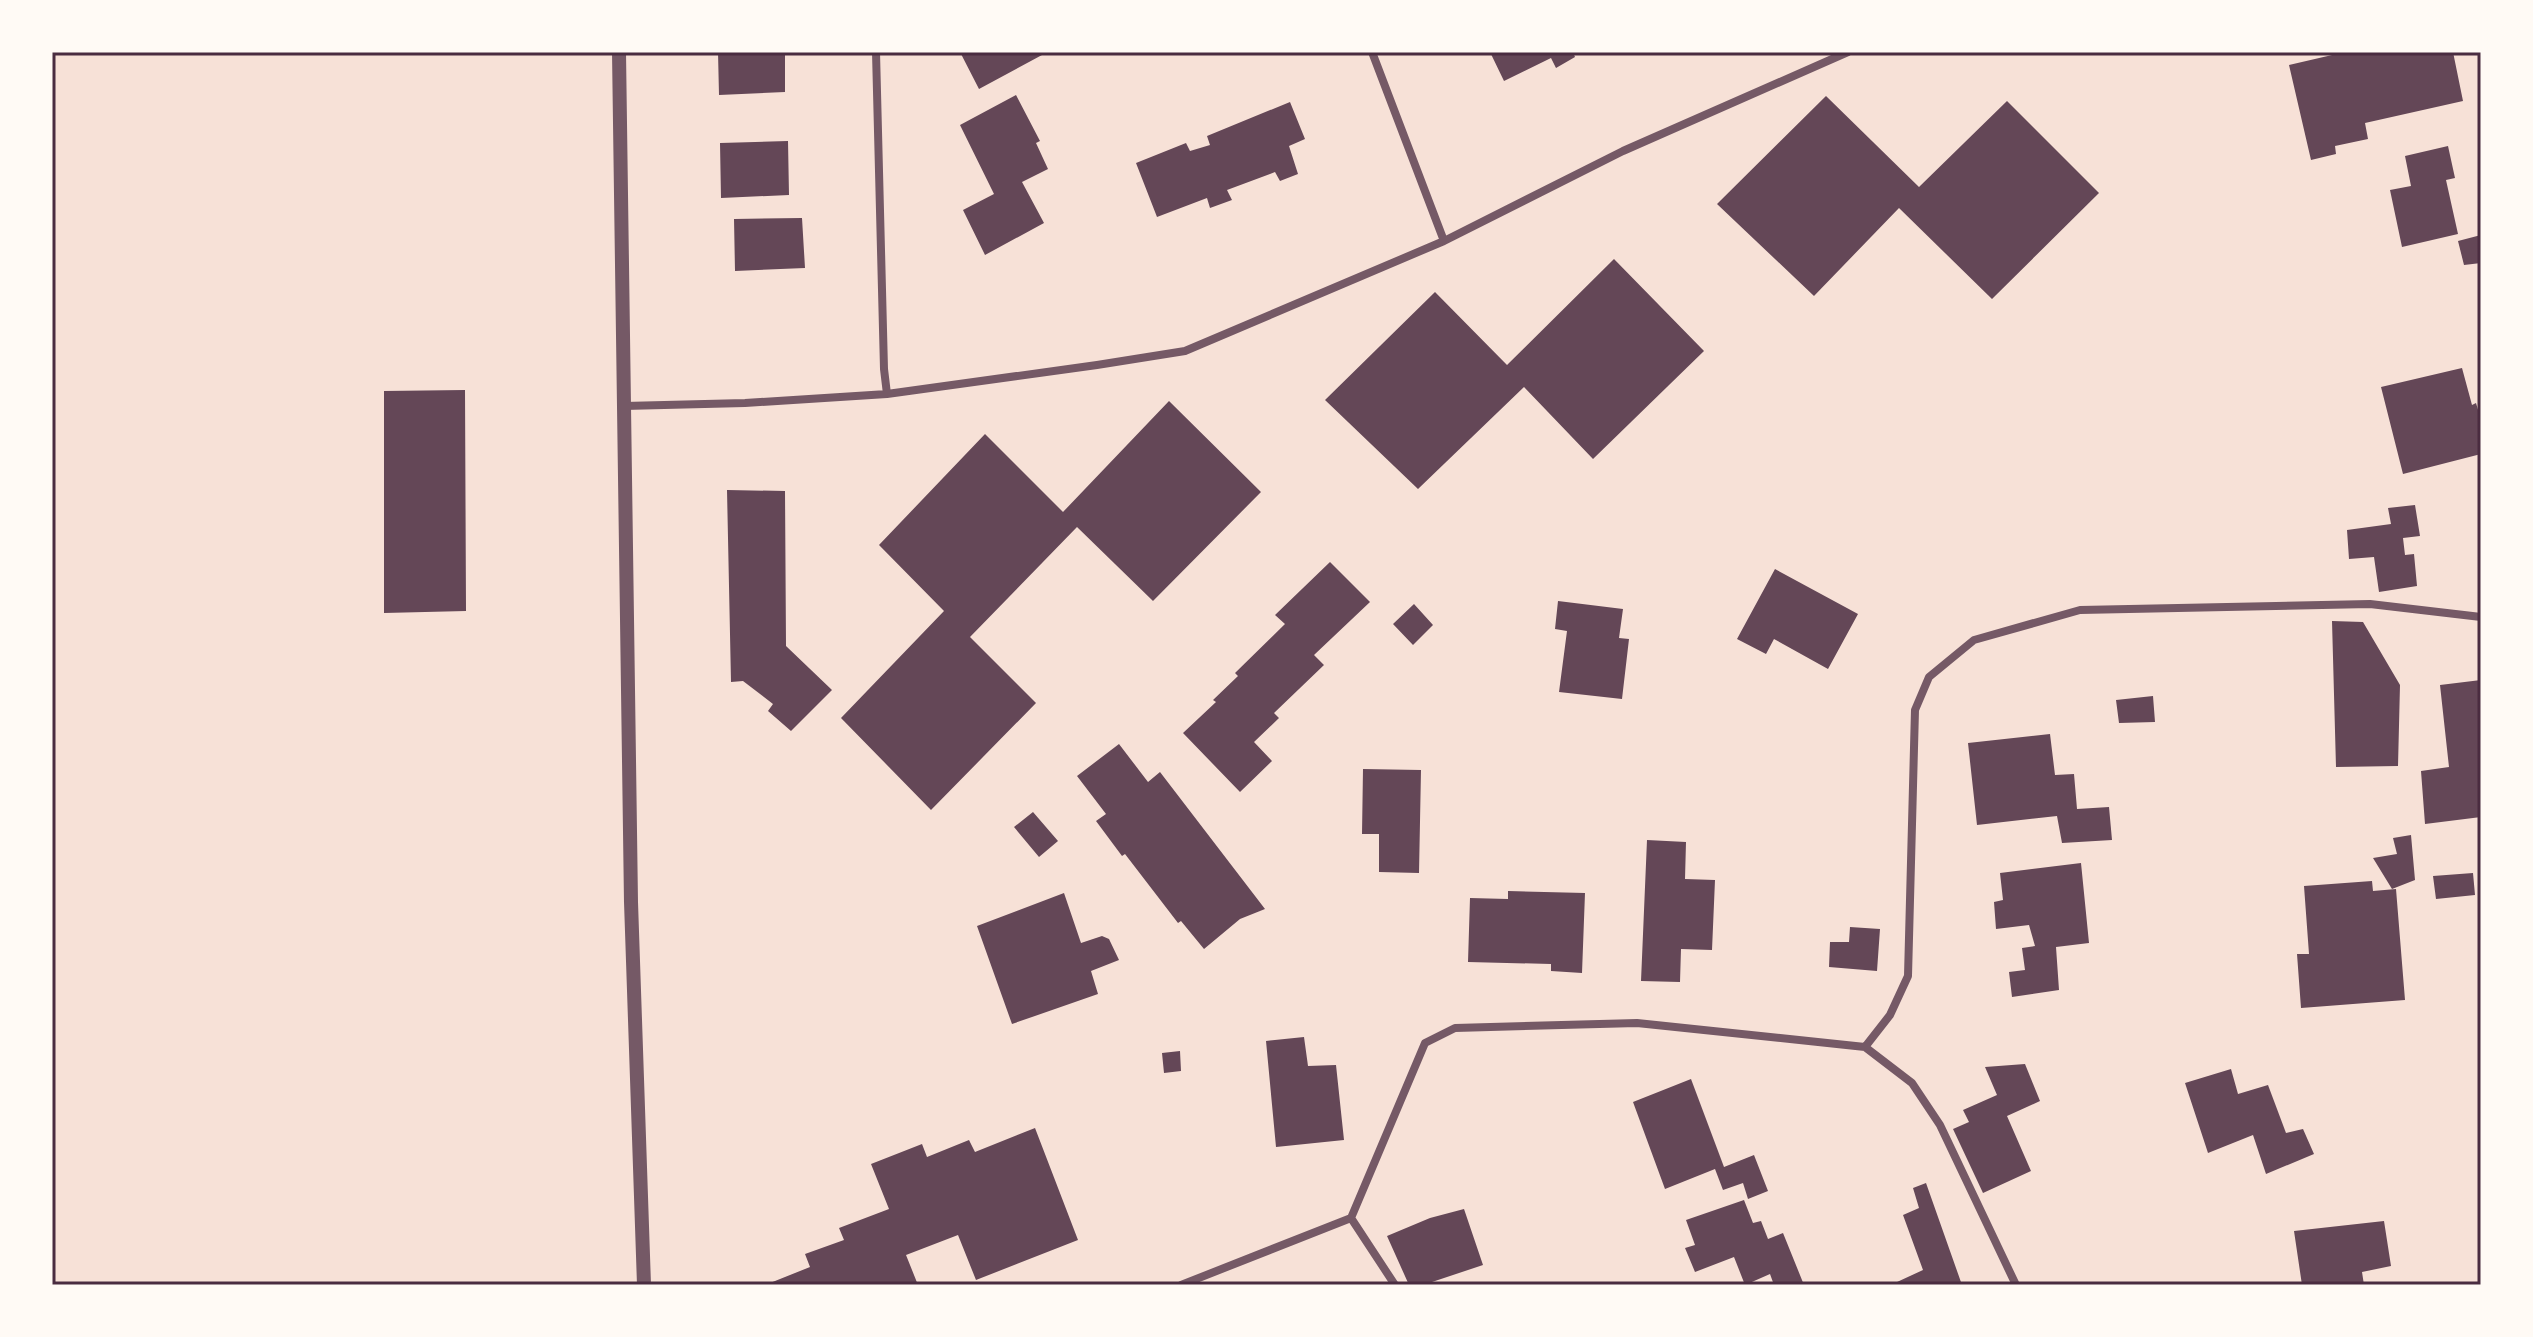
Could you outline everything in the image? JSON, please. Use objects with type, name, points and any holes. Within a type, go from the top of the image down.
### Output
[{"type":"street","points":[[619,52],[631,902],[644,1285]]},
{"type":"street","points":[[876,52],[887,394]]},
{"type":"street","points":[[1372,52],[1444,241]]},
{"type":"street","points":[[624,406],[745,403],[887,394],[1185,351],[1444,241],[1623,151],[1848,52]]},
{"type":"street","points":[[1865,1047],[1890,1015],[1908,976],[1915,710],[1929,677],[1974,640],[2080,610],[2370,604],[2481,617]]},
{"type":"street","points":[[1181,1285],[1351,1218],[1425,1043],[1455,1028],[1637,1023],[1865,1047],[1912,1083],[1940,1125],[2016,1285]]},
{"type":"street","points":[[1351,1218],[1395,1285]]},
{"type":"building","points":[[718,52],[785,52],[785,92],[719,95]]},
{"type":"building","points":[[960,52],[1041,52],[1042,55],[979,89]]},
{"type":"building","points":[[1490,52],[1573,52],[1575,57],[1556,68],[1551,58],[1504,81]]},
{"type":"building","points":[[2345,52],[2453,52],[2463,101],[2365,123],[2368,139],[2335,146],[2336,154],[2311,160],[2289,65]]},
{"type":"building","points":[[1016,95],[1040,141],[1036,143],[1048,169],[1022,182],[1044,223],[985,255],[963,210],[994,194],[960,125]]},
{"type":"building","points":[[1826,96],[1919,187],[2007,101],[2099,193],[1992,299],[1899,208],[1814,296],[1717,204]]},
{"type":"building","points":[[1290,102],[1305,139],[1289,146],[1298,174],[1280,181],[1275,172],[1227,190],[1232,200],[1210,208],[1207,198],[1157,217],[1136,163],[1186,143],[1190,151],[1210,145],[1207,136]]},
{"type":"building","points":[[788,141],[789,195],[721,198],[720,143]]},
{"type":"building","points":[[2448,146],[2455,178],[2446,180],[2458,234],[2402,247],[2390,190],[2411,186],[2405,156]]},
{"type":"building","points":[[802,218],[805,268],[735,271],[734,219]]},
{"type":"building","points":[[2481,235],[2481,263],[2464,265],[2458,241]]},
{"type":"building","points":[[1614,259],[1704,351],[1593,459],[1524,387],[1418,489],[1325,400],[1435,292],[1507,365]]},
{"type":"building","points":[[2462,368],[2472,405],[2476,403],[2481,420],[2481,454],[2403,474],[2381,387]]},
{"type":"building","points":[[465,390],[466,611],[384,613],[384,391]]},
{"type":"building","points":[[1169,401],[1261,492],[1153,601],[1077,527],[970,637],[1036,703],[931,810],[841,718],[944,611],[879,545],[985,434],[1063,512]]},
{"type":"building","points":[[727,490],[785,491],[786,646],[832,690],[791,731],[768,711],[773,704],[743,681],[731,682]]},
{"type":"building","points":[[2415,505],[2420,536],[2403,538],[2405,555],[2414,554],[2417,586],[2379,592],[2374,557],[2349,559],[2347,530],[2391,524],[2388,508]]},
{"type":"building","points":[[1330,562],[1370,602],[1314,655],[1324,665],[1274,713],[1279,718],[1254,742],[1272,761],[1240,792],[1183,733],[1216,702],[1213,700],[1238,676],[1235,673],[1285,624],[1275,615]]},
{"type":"building","points":[[1775,569],[1858,614],[1828,669],[1774,639],[1766,654],[1737,639]]},
{"type":"building","points":[[1558,601],[1623,609],[1619,638],[1629,639],[1622,699],[1559,692],[1567,631],[1555,629]]},
{"type":"building","points":[[1414,604],[1433,625],[1413,645],[1393,624]]},
{"type":"building","points":[[2332,621],[2363,622],[2400,685],[2398,766],[2336,767]]},
{"type":"building","points":[[2481,680],[2481,817],[2425,824],[2421,771],[2449,767],[2440,685]]},
{"type":"building","points":[[2153,696],[2155,722],[2119,723],[2116,700]]},
{"type":"building","points":[[2050,734],[2055,775],[2074,774],[2077,809],[2109,807],[2112,840],[2062,843],[2057,816],[1977,825],[1968,743]]},
{"type":"building","points":[[1119,744],[1148,782],[1160,772],[1265,909],[1240,919],[1204,949],[1181,921],[1178,923],[1096,821],[1106,814],[1077,776]]},
{"type":"building","points":[[1363,769],[1421,770],[1419,873],[1379,872],[1379,834],[1362,834]]},
{"type":"building","points":[[1033,812],[1058,841],[1039,857],[1014,827]]},
{"type":"building","points":[[2411,835],[2415,880],[2392,889],[2373,858],[2397,854],[2393,838]]},
{"type":"building","points":[[1647,840],[1686,842],[1685,879],[1715,880],[1712,950],[1681,949],[1680,982],[1641,981]]},
{"type":"building","points":[[2081,863],[2089,943],[2056,947],[2059,990],[2012,997],[2009,972],[2025,970],[2022,948],[2035,946],[2029,925],[1996,929],[1994,902],[2003,900],[2000,873]]},
{"type":"building","points":[[2473,873],[2475,895],[2436,899],[2433,876]]},
{"type":"building","points":[[2372,881],[2373,891],[2396,889],[2405,1000],[2301,1008],[2297,954],[2309,954],[2304,886]]},
{"type":"building","points":[[1508,891],[1585,893],[1582,973],[1551,971],[1551,964],[1468,962],[1470,898],[1508,899]]},
{"type":"building","points":[[1064,893],[1081,943],[1102,936],[1109,939],[1119,960],[1091,971],[1098,994],[1012,1024],[977,926]]},
{"type":"building","points":[[1850,927],[1880,929],[1877,971],[1829,967],[1830,942],[1849,942]]},
{"type":"building","points":[[1304,1037],[1308,1066],[1336,1065],[1344,1140],[1276,1147],[1266,1041]]},
{"type":"building","points":[[1180,1051],[1181,1071],[1164,1073],[1162,1053]]},
{"type":"building","points":[[2025,1064],[2040,1101],[2007,1116],[2031,1171],[1983,1193],[1953,1129],[1969,1122],[1963,1110],[1997,1095],[1985,1067]]},
{"type":"building","points":[[2231,1069],[2238,1094],[2268,1085],[2286,1133],[2303,1129],[2314,1154],[2266,1174],[2253,1135],[2208,1153],[2185,1083]]},
{"type":"building","points":[[1691,1079],[1724,1167],[1754,1155],[1768,1191],[1748,1199],[1743,1183],[1723,1190],[1715,1169],[1665,1189],[1633,1102]]},
{"type":"building","points":[[1035,1128],[1078,1240],[976,1280],[958,1235],[906,1255],[918,1285],[765,1285],[810,1267],[805,1254],[844,1240],[839,1228],[889,1209],[871,1164],[922,1144],[927,1157],[969,1140],[975,1152]]},
{"type":"building","points":[[1926,1183],[1962,1285],[1898,1285],[1897,1282],[1923,1270],[1903,1215],[1919,1208],[1913,1188]]},
{"type":"building","points":[[1744,1200],[1753,1223],[1761,1221],[1768,1239],[1783,1233],[1804,1285],[1774,1285],[1770,1274],[1745,1285],[1734,1257],[1695,1272],[1685,1248],[1695,1245],[1686,1220]]},
{"type":"building","points":[[1464,1209],[1483,1265],[1423,1285],[1409,1285],[1387,1236],[1430,1218]]},
{"type":"building","points":[[2384,1221],[2391,1266],[2362,1272],[2364,1285],[2302,1285],[2294,1231]]}]
